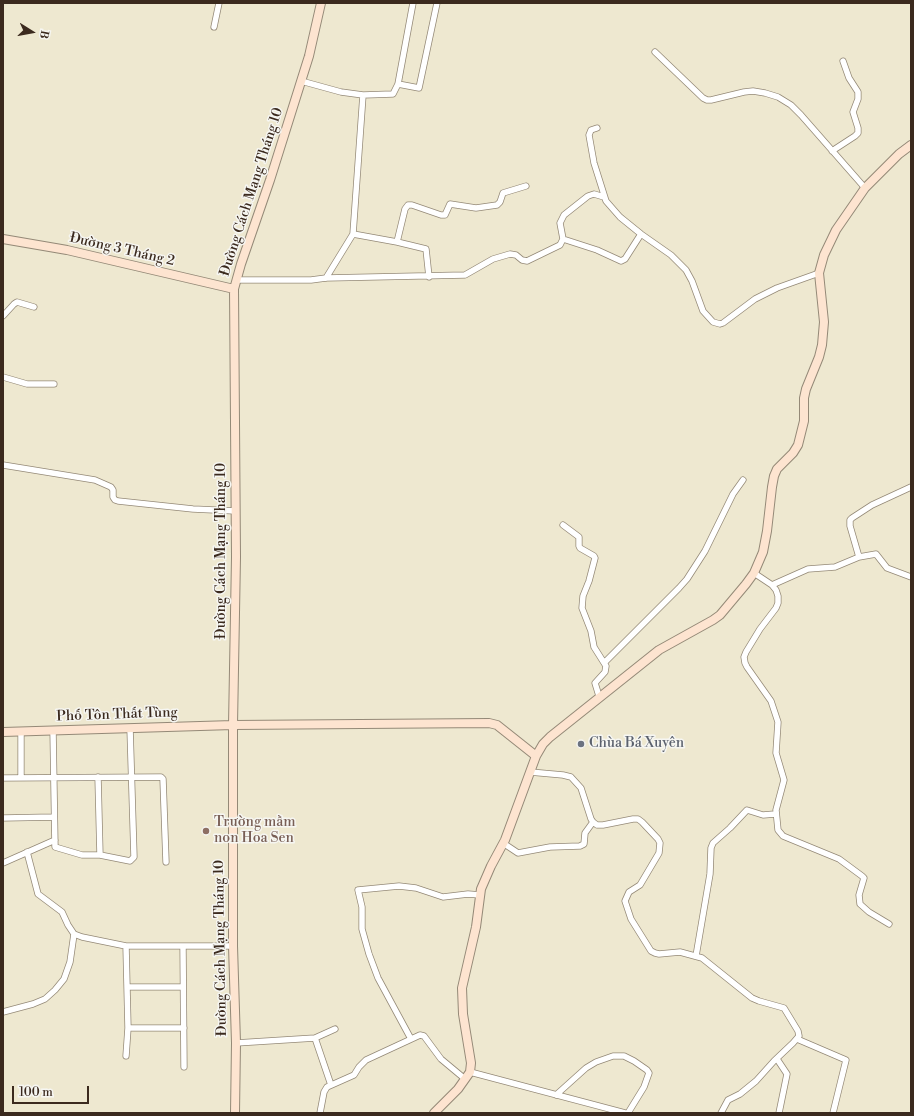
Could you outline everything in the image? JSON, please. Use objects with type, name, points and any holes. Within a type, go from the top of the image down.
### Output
[{"type":"street","points":[[214,27],[220,3]]},
{"type":"street","name":"Đường Cách Mạng Tháng 10","points":[[235,1113],[236,1043],[233,946],[232,725],[236,511],[234,289],[309,56],[321,3]]},
{"type":"street","points":[[301,81],[332,90],[363,95],[393,94],[398,84],[413,3]]},
{"type":"street","points":[[398,84],[419,88],[437,3]]},
{"type":"street","points":[[655,52],[703,98],[707,100],[749,91],[765,93],[791,105],[866,188]]},
{"type":"street","points":[[832,150],[858,133],[853,112],[858,99],[858,92],[849,78],[843,61]]},
{"type":"street","points":[[326,278],[354,234],[363,95]]},
{"type":"street","points":[[597,128],[591,130],[589,135],[594,163],[607,203],[616,214],[671,255],[686,270],[692,281],[703,311],[713,322],[723,323],[754,299],[777,288],[819,273]]},
{"type":"street","points":[[434,1113],[458,1089],[470,1072],[471,1056],[463,1014],[462,988],[476,927],[481,889],[503,843],[536,756],[543,744],[550,737],[599,696],[659,650],[720,615],[754,573],[766,538],[774,476],[777,469],[793,453],[798,444],[804,421],[804,398],[806,389],[822,345],[824,322],[819,273],[824,255],[836,230],[866,188],[899,154],[911,145]]},
{"type":"street","points":[[397,242],[405,209],[408,205],[443,215],[446,213],[450,204],[476,208],[497,205],[500,202],[503,193],[526,186]]},
{"type":"street","points":[[236,280],[311,280],[326,278],[429,277],[465,275],[489,260],[510,254],[516,255],[522,260],[527,260],[560,244],[563,239],[560,222],[564,215],[588,196],[594,194],[604,196]]},
{"type":"street","points":[[354,234],[426,249],[429,277]]},
{"type":"street","points":[[563,239],[598,250],[621,261],[625,259],[641,234]]},
{"type":"street","name":"Đường 3 Tháng 2","points":[[3,239],[67,250],[234,289]]},
{"type":"street","points":[[3,316],[17,302],[34,307]]},
{"type":"street","points":[[3,377],[27,384],[54,384]]},
{"type":"street","points":[[3,465],[96,480],[111,487],[113,490],[113,497],[118,501],[193,509],[236,511]]},
{"type":"street","points":[[604,662],[642,626],[688,578],[705,551],[733,494],[743,480]]},
{"type":"street","points":[[858,557],[850,526],[850,520],[872,505],[911,487]]},
{"type":"street","points":[[563,525],[580,537],[580,547],[594,557],[590,581],[583,596],[582,608],[591,631],[594,647],[607,669],[595,683],[599,696]]},
{"type":"street","points":[[772,585],[808,569],[835,567],[858,557],[876,554],[887,568],[911,577]]},
{"type":"street","points":[[754,573],[772,585],[778,596],[776,608],[760,629],[744,657],[747,667],[771,701],[778,722],[776,753],[784,780],[775,814],[778,830],[784,836],[835,858],[862,876],[864,878],[859,895],[860,904],[869,912],[889,924]]},
{"type":"street","name":"Phố Tôn Thất Tùng","points":[[3,732],[232,725],[489,723],[497,725],[536,756]]},
{"type":"street","points":[[53,730],[55,847],[82,855],[100,855],[130,861],[134,858],[130,728]]},
{"type":"street","points":[[21,731],[21,778]]},
{"type":"street","points":[[530,772],[571,777],[584,792],[593,822],[597,825],[638,819],[658,839],[660,843],[659,852],[640,885],[627,894],[625,901],[631,919],[651,951],[655,953],[675,952],[696,956],[707,961],[752,998],[784,1008],[798,1031],[799,1036],[749,1087],[726,1102],[721,1113]]},
{"type":"street","points":[[3,778],[159,776],[163,779],[166,862]]},
{"type":"street","points":[[98,777],[100,855]]},
{"type":"street","points":[[696,956],[710,874],[711,848],[746,810],[763,815],[775,814]]},
{"type":"street","points":[[3,818],[54,817]]},
{"type":"street","points":[[503,843],[518,853],[550,847],[580,846],[584,844],[585,833],[593,822]]},
{"type":"street","points":[[3,863],[55,840]]},
{"type":"street","points":[[27,852],[38,894],[62,912],[70,930],[74,934],[126,946],[233,946]]},
{"type":"street","points":[[411,1039],[378,978],[369,954],[362,928],[362,907],[358,890],[399,886],[411,887],[443,897],[468,894],[480,895]]},
{"type":"street","points":[[3,1012],[45,1000],[55,990],[64,979],[70,962],[74,934]]},
{"type":"street","points":[[126,946],[128,1028],[126,1056]]},
{"type":"street","points":[[183,946],[184,1067]]},
{"type":"street","points":[[127,987],[183,987]]},
{"type":"street","points":[[128,1028],[184,1028]]},
{"type":"street","points":[[236,1043],[315,1038],[335,1029]]},
{"type":"street","points":[[320,1113],[325,1089],[331,1084],[354,1075],[366,1060],[420,1035],[424,1036],[441,1059],[465,1079]]},
{"type":"street","points":[[315,1038],[331,1084]]},
{"type":"street","points":[[797,1038],[846,1060],[833,1113]]},
{"type":"street","points":[[556,1095],[586,1068],[596,1062],[613,1056],[624,1056],[634,1061],[649,1073],[644,1087],[628,1113]]},
{"type":"street","points":[[777,1058],[787,1074],[779,1113]]},
{"type":"street","points":[[470,1072],[625,1113]]},
{"type":"place","name":"Chùa Bá Xuyên","points":[[581,744]]},
{"type":"place","name":"Trường mầm non Hoa Sen","points":[[206,831]]}]
